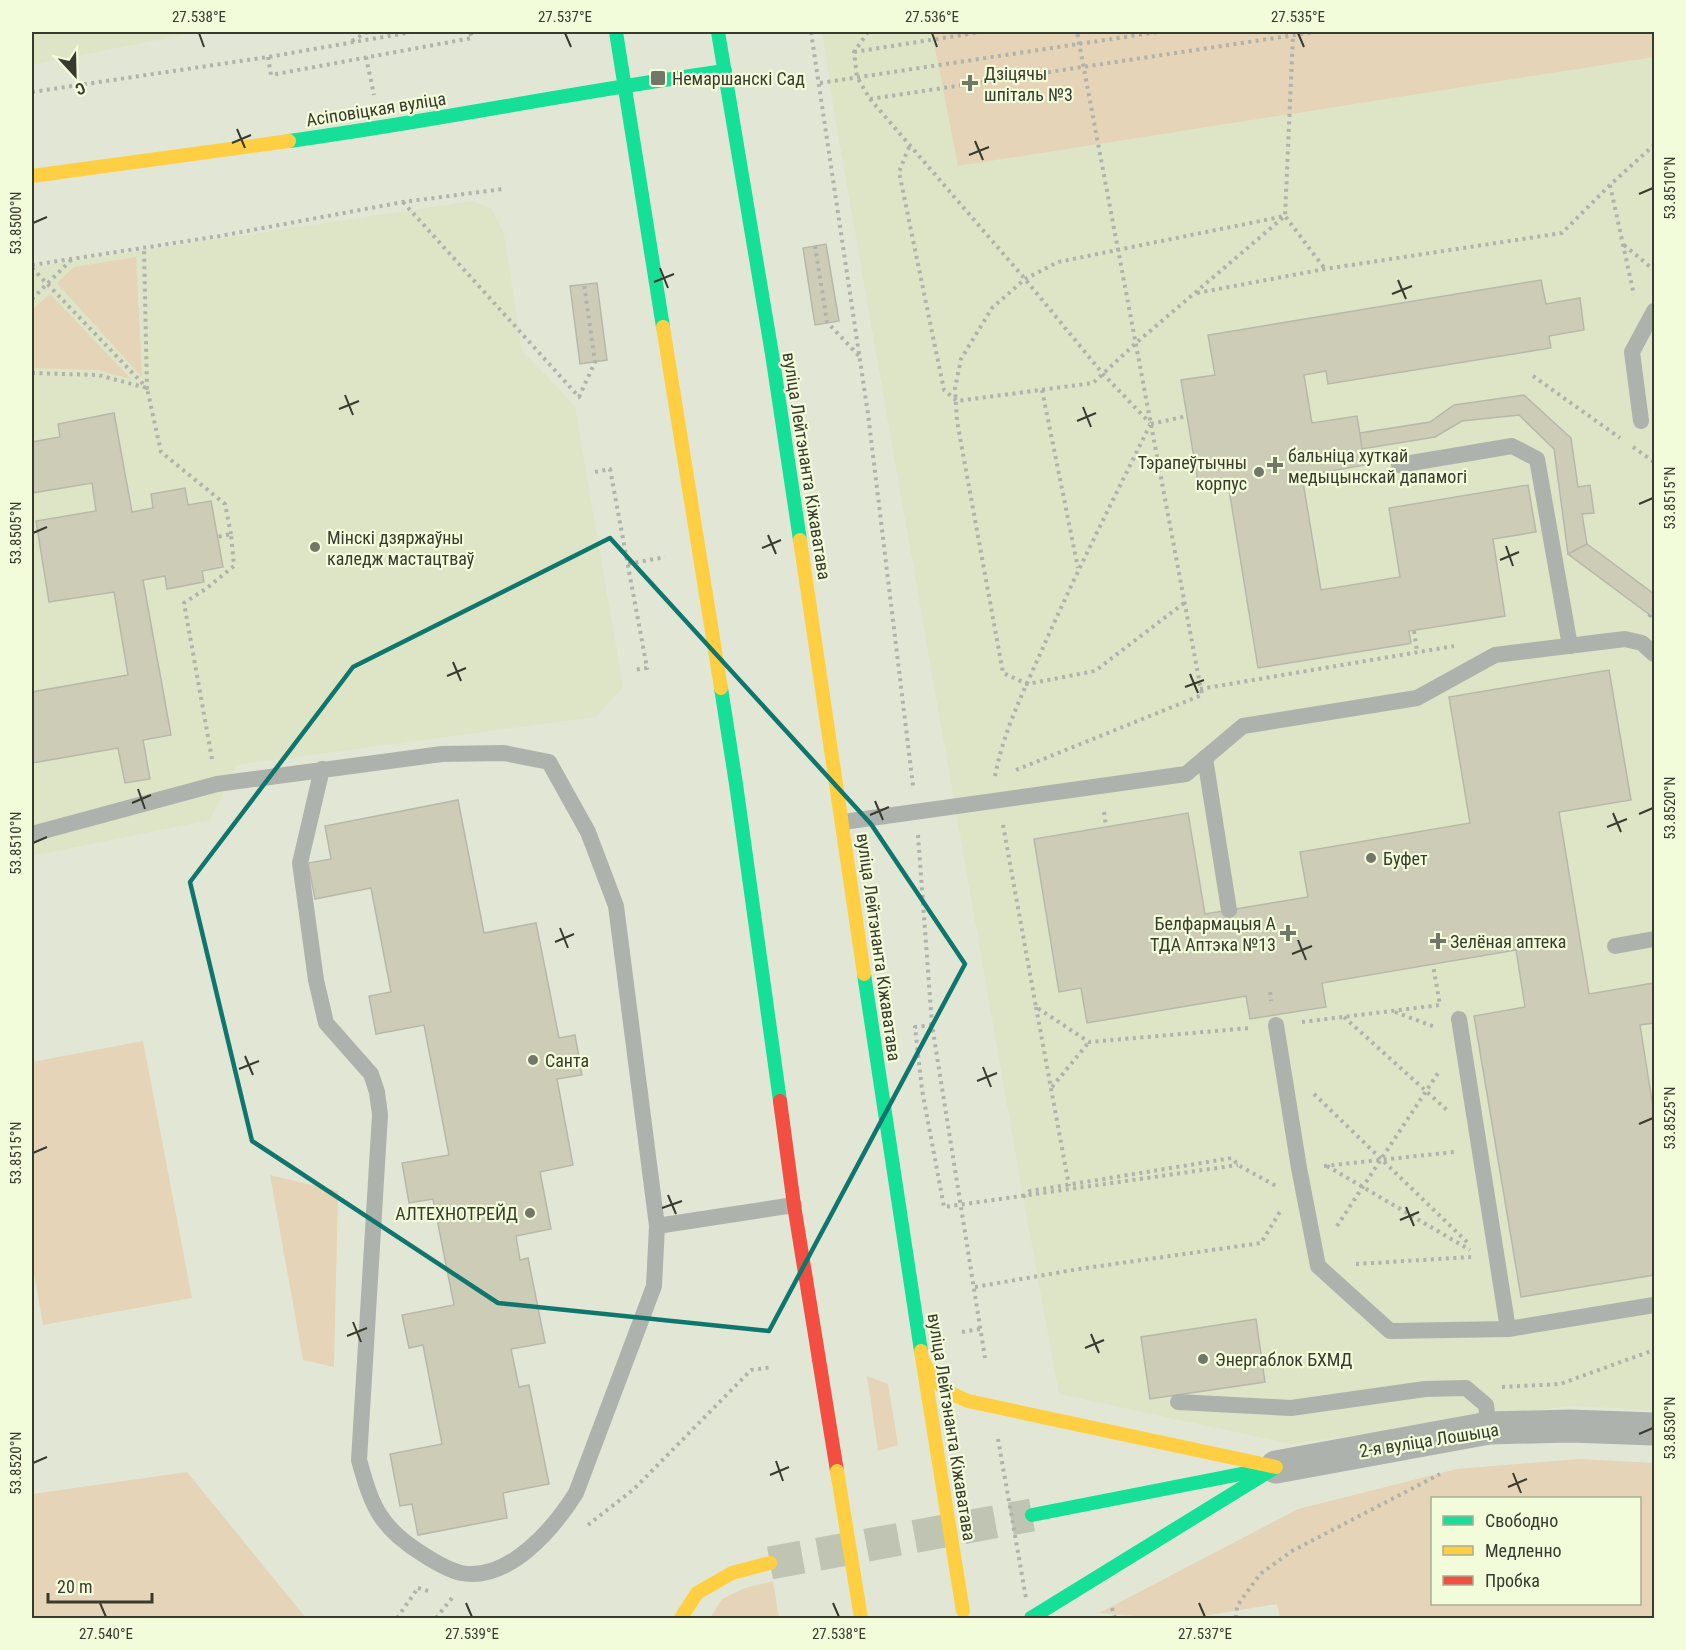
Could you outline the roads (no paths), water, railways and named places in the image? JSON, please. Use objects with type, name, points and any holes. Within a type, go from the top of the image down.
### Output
[{"type":"main road","points":[[616,32],[736,784],[794,1205],[861,1618]]},
{"type":"main road","name":"вуліца Лейтэнанта Кіжаватава","points":[[718,32],[772,354],[921,1358],[964,1615]]},
{"type":"main road","name":"Асіповіцкая вуліца","points":[[32,176],[381,128],[625,85],[724,71]]},
{"type":"main road","points":[[921,1358],[936,1383],[946,1393],[968,1401],[1276,1467]]},
{"type":"main road","points":[[1032,1515],[1276,1467]]},
{"type":"main road","points":[[1031,1618],[1276,1467]]},
{"type":"main road","points":[[681,1618],[697,1593],[732,1573],[770,1563]]},
{"type":"street","name":"2-я вуліца Лошыца","points":[[1276,1467],[1489,1428],[1570,1426],[1654,1429]]},
{"type":"lane","points":[[1641,421],[1632,352],[1654,311]]},
{"type":"lane","points":[[1399,465],[1512,446],[1537,459],[1570,646]]},
{"type":"lane","points":[[843,822],[1186,774],[1243,726],[1417,698],[1495,655],[1625,639],[1642,643],[1654,654]]},
{"type":"lane","points":[[32,834],[217,784],[322,769],[441,754],[504,753],[549,762],[588,832],[616,906],[657,1226],[654,1286],[576,1492],[562,1515],[519,1557],[499,1568],[482,1573],[462,1573],[437,1564],[406,1543],[378,1514],[369,1496],[359,1460],[381,1114],[371,1074],[326,1023],[316,980],[300,863],[322,769]]},
{"type":"lane","points":[[1205,758],[1229,910]]},
{"type":"lane","points":[[1615,946],[1654,939]]},
{"type":"lane","points":[[1459,1019],[1478,1143],[1489,1256],[1508,1329]]},
{"type":"lane","points":[[1276,1025],[1317,1262],[1390,1331],[1508,1329],[1654,1305]]},
{"type":"lane","points":[[657,1226],[794,1205]]},
{"type":"lane","points":[[1178,1402],[1291,1408],[1425,1389],[1466,1388],[1486,1405],[1489,1428]]},
{"type":"tunnel","points":[[770,1563],[1032,1515]]},
{"type":"place","name":"Немаршанскі Сад","points":[[658,78]]},
{"type":"place","name":"Дзіцячы шпіталь №3","points":[[970,83]]},
{"type":"place","name":"бальніца хуткай медыцынскай дапамогі","points":[[1275,465]]},
{"type":"place","name":"Тэрапеўтычны корпус","points":[[1259,472]]},
{"type":"place","name":"Мінскі дзяржаўны каледж мастацтваў","points":[[315,547]]},
{"type":"place","name":"Буфет","points":[[1371,858]]},
{"type":"place","name":"Белфармацыя А ТДА Аптэка №13","points":[[1288,933]]},
{"type":"place","name":"Зелёная аптека","points":[[1438,941]]},
{"type":"place","name":"Санта","points":[[533,1060]]},
{"type":"place","name":"АЛТЕХНОТРЕЙД","points":[[530,1213]]},
{"type":"place","name":"Энергаблок БХМД","points":[[1203,1359]]}]
